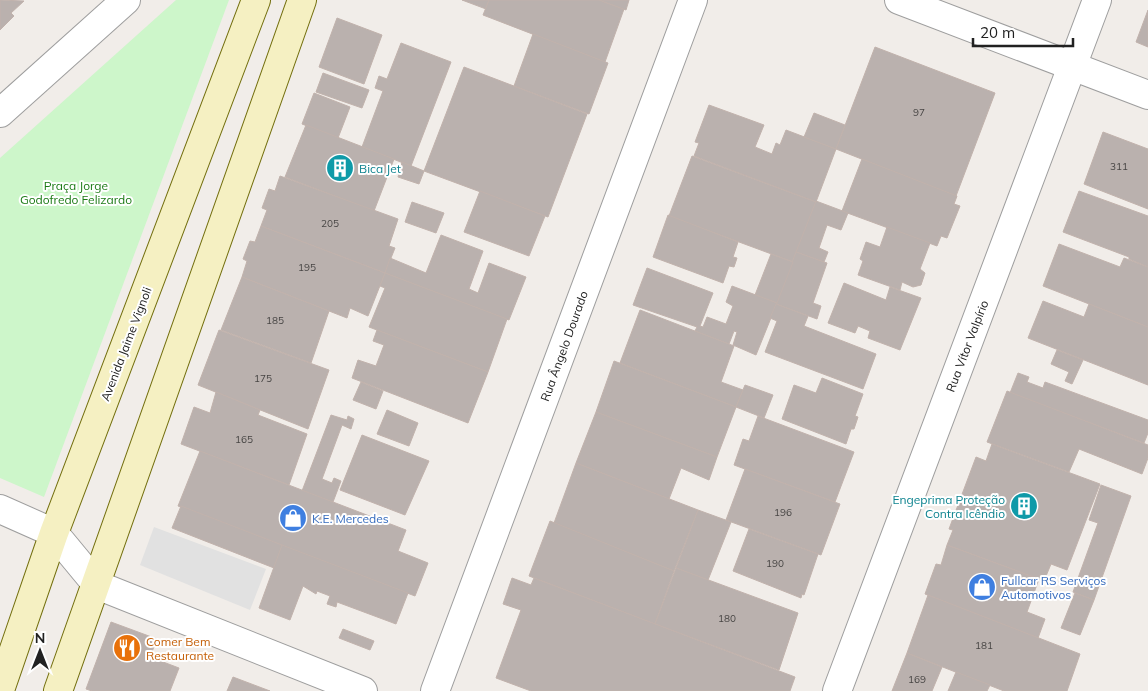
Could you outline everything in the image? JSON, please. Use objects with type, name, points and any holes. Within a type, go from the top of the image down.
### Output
[{"type":"street","points":[[0,113],[126,0]]},
{"type":"street","name":"Avenida Jaime Vignoli","points":[[0,690],[54,533],[256,0]]},
{"type":"street","points":[[58,691],[302,0]]},
{"type":"street","name":"Rua Ângelo Dourado","points":[[435,691],[693,0]]},
{"type":"street","points":[[899,0],[1148,95]]},
{"type":"street","name":"Rua Vítor Valpírio","points":[[837,691],[1097,0]]},
{"type":"street","points":[[0,509],[54,533],[97,585],[363,691]]},
{"type":"green space","name":"Praça Jorge Godofredo Felizardo","points":[[176,0],[229,0],[44,497],[0,478],[0,158]]},
{"type":"shaded area","points":[[154,527],[266,569],[250,610],[140,565]]},
{"type":"building","points":[[0,0],[24,1],[11,13],[14,16],[0,30]]},
{"type":"building","points":[[462,0],[489,0],[486,9]]},
{"type":"building","points":[[489,0],[599,0],[624,9],[605,62],[483,15]]},
{"type":"building","points":[[599,0],[629,0],[626,10]]},
{"type":"building","points":[[1148,10],[1148,47],[1136,42]]},
{"type":"building","points":[[337,18],[382,35],[364,84],[319,67]]},
{"type":"building","points":[[533,34],[608,63],[589,114],[514,86]]},
{"type":"building","points":[[401,43],[451,62],[411,166],[362,147],[383,91],[375,88],[379,76],[387,79]]},
{"type":"building","points":[[875,47],[995,93],[956,196],[836,149]]},
{"type":"building","points":[[464,67],[587,114],[548,217],[424,171]]},
{"type":"building","points":[[323,73],[369,90],[362,108],[316,92]]},
{"type":"building","points":[[314,93],[350,107],[338,138],[302,124]]},
{"type":"building","points":[[709,105],[764,125],[755,147],[772,154],[776,143],[780,145],[786,130],[836,149],[816,202],[694,156],[699,143],[695,142]]},
{"type":"building","points":[[814,113],[845,125],[836,149],[804,137]]},
{"type":"building","name":"Bica Jet","points":[[306,125],[394,159],[374,211],[285,177]]},
{"type":"building","points":[[1103,132],[1148,149],[1148,209],[1084,184]]},
{"type":"building","points":[[692,156],[816,202],[793,262],[669,216]]},
{"type":"building","points":[[862,159],[957,196],[954,204],[960,206],[947,238],[941,236],[937,246],[842,211]]},
{"type":"building","points":[[402,162],[424,171],[419,184],[398,177]]},
{"type":"building","points":[[280,176],[398,219],[389,246],[395,248],[385,273],[261,226],[267,210],[262,208],[269,189],[275,191]]},
{"type":"building","points":[[480,191],[545,216],[529,256],[464,232]]},
{"type":"building","points":[[1079,191],[1148,216],[1148,267],[1129,259],[1129,257],[1063,232]]},
{"type":"building","points":[[816,201],[848,213],[841,230],[827,225],[819,248],[828,252],[824,262],[796,252]]},
{"type":"building","points":[[412,202],[444,213],[436,233],[405,222]]},
{"type":"building","points":[[668,215],[738,242],[733,257],[737,258],[734,267],[729,266],[723,283],[653,257]]},
{"type":"building","points":[[261,226],[385,273],[368,316],[350,308],[347,318],[242,277],[247,261],[243,259],[250,241],[255,242]]},
{"type":"building","points":[[887,227],[930,243],[920,269],[925,273],[921,285],[913,287],[902,282],[900,290],[858,275],[863,261],[860,259],[866,242],[880,247]]},
{"type":"building","points":[[441,235],[483,251],[469,289],[478,293],[489,263],[526,277],[509,320],[385,273],[390,258],[426,273]]},
{"type":"building","points":[[1059,244],[1120,267],[1124,258],[1148,267],[1148,327],[1043,286]]},
{"type":"building","points":[[796,252],[827,263],[813,303],[821,306],[817,319],[776,304]]},
{"type":"building","points":[[771,254],[793,262],[777,303],[755,295]]},
{"type":"building","points":[[647,268],[713,293],[700,326],[703,327],[707,317],[726,324],[733,306],[726,302],[732,286],[777,303],[756,355],[733,345],[737,332],[734,331],[729,344],[695,331],[697,327],[633,305]]},
{"type":"building","points":[[385,273],[507,319],[488,372],[369,327],[385,288],[380,286]]},
{"type":"building","points":[[242,277],[329,311],[311,363],[221,330]]},
{"type":"building","points":[[844,283],[886,300],[890,287],[921,298],[900,350],[868,338],[870,331],[858,326],[855,333],[828,323]]},
{"type":"building","points":[[1043,301],[1084,317],[1089,304],[1148,327],[1148,385],[1028,338]]},
{"type":"building","points":[[776,304],[808,316],[804,326],[876,354],[863,389],[765,352],[777,321],[770,318]]},
{"type":"building","points":[[640,310],[734,346],[721,382],[743,390],[736,407],[620,363]]},
{"type":"building","points":[[219,330],[329,370],[308,429],[198,385]]},
{"type":"building","points":[[377,330],[488,372],[468,423],[352,378],[358,360],[376,366],[384,345],[373,341]]},
{"type":"building","points":[[1057,350],[1083,360],[1072,384],[1065,381],[1069,372],[1051,364]]},
{"type":"building","points":[[614,361],[736,407],[717,457],[596,412]]},
{"type":"building","points":[[1018,373],[1029,377],[1027,382],[1043,388],[1045,382],[1148,420],[1148,433],[1144,443],[1010,393]]},
{"type":"building","points":[[822,378],[863,394],[855,416],[858,417],[854,429],[851,429],[846,444],[782,419],[794,385],[816,393]]},
{"type":"building","points":[[361,382],[383,391],[376,409],[353,400]]},
{"type":"building","points":[[745,385],[773,395],[764,418],[736,407]]},
{"type":"building","points":[[1007,391],[1148,445],[1148,458],[1142,474],[1079,449],[1069,472],[987,442]]},
{"type":"building","points":[[216,392],[260,410],[258,415],[307,434],[289,485],[181,444],[194,407],[210,413]]},
{"type":"building","points":[[387,410],[418,423],[409,446],[377,434]]},
{"type":"building","points":[[596,412],[717,457],[709,480],[681,468],[669,499],[576,463]]},
{"type":"building","points":[[331,415],[347,420],[348,416],[354,419],[351,429],[342,425],[322,479],[332,483],[334,478],[341,481],[333,502],[302,491]]},
{"type":"building","points":[[758,416],[854,452],[835,502],[734,465],[743,439],[749,441]]},
{"type":"building","points":[[362,435],[429,461],[405,515],[340,490]]},
{"type":"building","name":"Engeprima Proteção Contra Icêndio","points":[[992,444],[1100,484],[1067,570],[1051,564],[1044,581],[947,545],[953,530],[949,529],[976,457],[986,461]]},
{"type":"building","name":"K.E. Mercedes","points":[[200,451],[406,530],[398,551],[428,563],[415,596],[178,506]]},
{"type":"building","points":[[576,463],[698,510],[674,571],[554,523]]},
{"type":"building","points":[[745,469],[840,504],[821,555],[726,520]]},
{"type":"building","points":[[1101,485],[1131,496],[1094,600],[1073,592],[1098,523],[1089,520]]},
{"type":"building","points":[[181,506],[282,545],[274,568],[172,528]]},
{"type":"building","points":[[698,510],[731,522],[708,580],[676,568]]},
{"type":"building","points":[[550,521],[674,571],[655,624],[529,576]]},
{"type":"building","points":[[749,529],[818,554],[804,595],[802,594],[801,598],[733,571]]},
{"type":"building","points":[[282,545],[408,593],[396,624],[337,602],[336,607],[327,604],[330,596],[317,591],[316,594],[303,586],[290,620],[259,608]]},
{"type":"building","name":"Fullcar RS Serviços Automotivos","points":[[947,545],[1039,579],[1027,612],[1045,619],[1038,638],[925,594],[936,564],[941,565]]},
{"type":"building","points":[[676,568],[798,613],[779,670],[655,624]]},
{"type":"building","points":[[512,578],[531,585],[534,578],[795,677],[790,691],[531,691],[496,678],[521,610],[503,604]]},
{"type":"building","points":[[1075,593],[1094,600],[1080,635],[1061,628]]},
{"type":"building","points":[[928,595],[1080,654],[1067,691],[1004,691],[907,653]]},
{"type":"building","name":"Comer Bem Restaurante","points":[[111,622],[157,639],[150,657],[179,668],[170,691],[92,691],[86,689]]},
{"type":"building","points":[[343,629],[374,641],[370,650],[339,638]]},
{"type":"building","points":[[907,653],[942,667],[932,691],[892,691]]},
{"type":"building","points":[[956,672],[990,685],[987,691],[948,691]]},
{"type":"building","points":[[233,677],[270,691],[227,691]]},
{"type":"place","name":"Bica Jet","points":[[340,168]]},
{"type":"place","name":"Engeprima Proteção Contra Icêndio","points":[[1024,506]]},
{"type":"place","name":"K.E. Mercedes","points":[[293,518]]},
{"type":"place","name":"Fullcar RS Serviços Automotivos","points":[[982,587]]},
{"type":"place","name":"Comer Bem Restaurante","points":[[127,648]]}]
